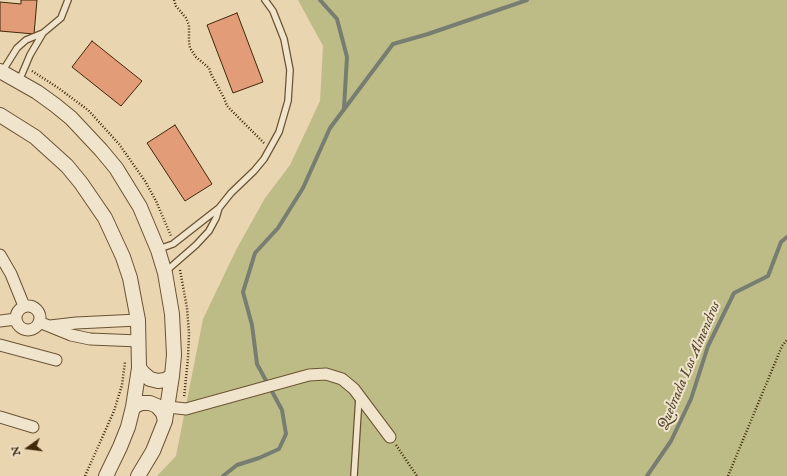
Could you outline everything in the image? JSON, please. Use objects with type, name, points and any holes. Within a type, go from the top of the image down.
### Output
[{"type":"street","points":[[1,71],[55,104],[87,133],[116,168],[140,207],[158,250],[169,293],[173,328],[174,355],[172,376],[172,412],[153,451],[138,476]]},
{"type":"street","points":[[0,115],[23,129],[52,151],[72,172],[94,200],[105,218],[123,258],[135,299],[138,320],[139,368],[133,407],[120,447],[106,476]]},
{"type":"street","points":[[0,255],[11,274],[24,306]]},
{"type":"street","points":[[24,306],[34,307],[40,317],[39,322],[33,328],[27,330],[19,326],[16,319],[17,312],[24,306]]},
{"type":"street","points":[[0,321],[16,319]]},
{"type":"street","points":[[50,326],[76,323],[138,320]]},
{"type":"street","points":[[39,322],[71,335],[90,339],[139,341]]},
{"type":"street","points":[[0,345],[56,360]]},
{"type":"street","points":[[139,368],[150,379],[158,381],[166,380],[172,376]]},
{"type":"street","points":[[133,407],[141,403],[150,403],[157,406],[163,413],[172,412],[317,374],[334,376],[348,383],[360,395],[390,437]]},
{"type":"street","points":[[0,417],[33,427]]},
{"type":"lane","points":[[1,71],[17,48],[26,40],[43,33],[61,18],[68,0]]},
{"type":"lane","points":[[158,250],[173,244],[219,208],[231,193],[254,171],[270,149],[279,132],[285,117],[290,86],[290,70],[284,39],[273,11],[265,0]]},
{"type":"lane","points":[[19,81],[30,55],[43,33]]},
{"type":"lane","points":[[164,273],[209,231],[216,218],[219,208]]},
{"type":"lane","points":[[354,476],[360,395]]},
{"type":"path","points":[[174,0],[176,6],[186,18],[189,25],[190,48],[196,57],[209,68],[224,98],[226,106],[270,149]]},
{"type":"path","points":[[25,66],[88,110],[119,144],[133,162],[156,201],[173,244]]},
{"type":"path","points":[[172,412],[188,358],[189,333],[184,289],[178,260]]},
{"type":"path","points":[[85,476],[118,398],[124,371],[125,340]]},
{"type":"path","points":[[728,476],[782,346],[787,340]]},
{"type":"path","points":[[390,437],[417,476]]},
{"type":"shaded area","points":[[298,0],[787,0],[787,476],[157,476],[176,456],[203,319],[236,250],[265,198],[290,165],[320,101],[323,46]]},
{"type":"building","points":[[21,0],[37,0],[34,34],[0,31],[0,2],[21,4]]},
{"type":"building","points":[[237,13],[263,82],[233,93],[207,25]]},
{"type":"building","points":[[92,41],[142,81],[121,106],[72,67]]},
{"type":"building","points":[[175,125],[212,184],[185,201],[147,143]]},
{"type":"waterway","points":[[320,0],[337,19],[347,57],[344,108]]},
{"type":"waterway","points":[[223,476],[237,465],[259,458],[279,449],[286,434],[282,410],[257,364],[252,325],[243,292],[255,253],[278,228],[303,188],[330,128],[393,44],[428,34],[527,0]]},
{"type":"waterway","name":"Quebrada Los Almendros","points":[[647,476],[671,441],[691,399],[708,346],[734,293],[768,276],[781,242],[787,237]]}]
